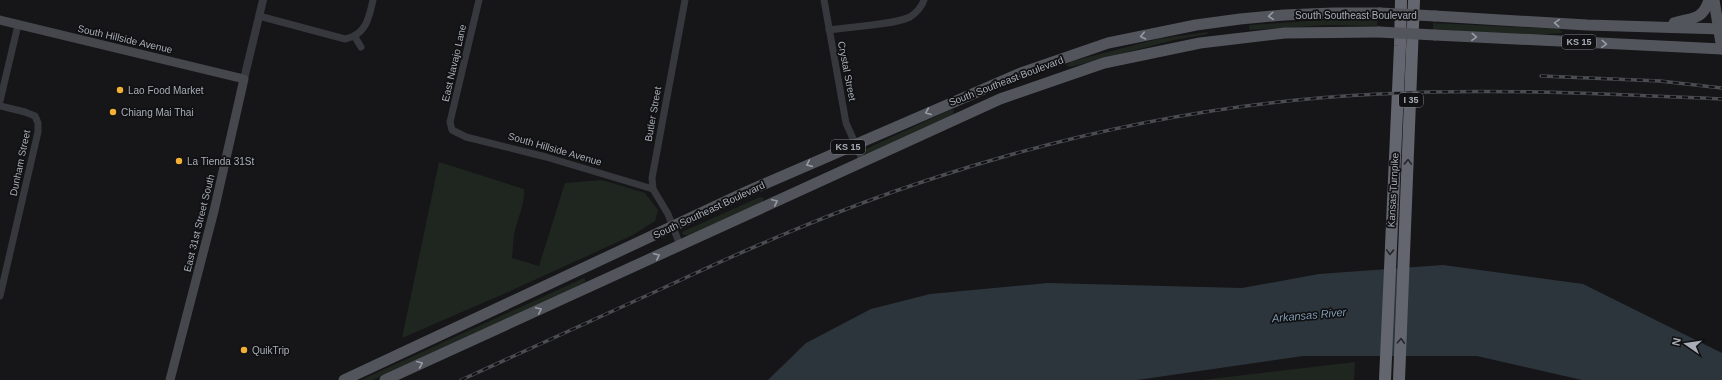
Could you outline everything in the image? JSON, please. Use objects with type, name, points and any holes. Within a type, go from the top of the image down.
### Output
[{"type":"highway","name":"Kansas Turnpike","points":[[1386,380],[1392,199],[1400,46],[1400,0]]},
{"type":"highway","name":"Kansas Turnpike","points":[[1399,380],[1414,0]]},
{"type":"main road","points":[[1664,27],[1677,22],[1693,19],[1699,15],[1709,0]]},
{"type":"main road","points":[[1714,0],[1722,48]]},
{"type":"main road","name":"South Southeast Boulevard","points":[[344,380],[748,191],[854,144],[1021,73],[1108,43],[1196,25],[1240,18],[1333,13],[1380,13],[1720,29]]},
{"type":"main road","name":"South Hillside Avenue","points":[[0,20],[244,79]]},
{"type":"main road","name":"South Southeast Boulevard","points":[[384,380],[1000,99],[1104,63],[1200,43],[1285,33],[1379,32],[1722,48]]},
{"type":"main road","name":"East 31st Street South","points":[[171,379],[214,211],[244,79]]},
{"type":"street","name":"East 31st Street South","points":[[244,79],[263,0]]},
{"type":"street","points":[[259,16],[340,39],[355,37],[366,26],[373,0]]},
{"type":"street","name":"East Navajo Lane","points":[[452,130],[450,122],[479,0]]},
{"type":"street","name":"Butler Street","points":[[653,189],[653,172],[685,0]]},
{"type":"street","name":"Crystal Street","points":[[824,0],[846,123],[862,161]]},
{"type":"street","points":[[829,30],[907,18],[914,14],[924,0]]},
{"type":"street","points":[[0,101],[18,25]]},
{"type":"street","points":[[355,37],[361,47]]},
{"type":"street","name":"Dunham Street","points":[[0,106],[35,116],[38,123],[38,132],[0,296]]},
{"type":"street","name":"South Hillside Avenue","points":[[452,130],[460,135],[546,157],[653,189]]},
{"type":"street","points":[[653,189],[662,202],[680,246]]},
{"type":"shaded area","points":[[1377,19],[1377,26],[1327,25],[1249,29],[1249,26],[1251,25],[1322,20]]},
{"type":"shaded area","points":[[1433,23],[1559,29],[1562,33],[1481,33],[1433,29]]},
{"type":"shaded area","points":[[1208,32],[1207,34],[1174,40],[1070,67],[1066,65],[1073,61],[1158,39]]},
{"type":"shaded area","points":[[950,110],[954,110],[953,115],[867,155],[863,154],[863,151],[866,149]]},
{"type":"shaded area","points":[[439,162],[524,189],[522,206],[515,229],[512,258],[539,266],[565,183],[602,180],[645,193],[658,210],[655,221],[633,235],[402,338]]},
{"type":"shaded area","points":[[760,197],[764,198],[762,202],[690,235],[683,235],[682,232]]},
{"type":"shaded area","points":[[584,278],[586,281],[576,287],[373,380],[361,380]]},
{"type":"shaded area","points":[[1355,362],[1354,380],[1202,380]]},
{"type":"water","name":"Arkansas River","points":[[1443,265],[1583,284],[1722,353],[1722,380],[1582,380],[1477,356],[1303,356],[1137,380],[768,380],[806,343],[871,309],[930,294],[1048,283],[1242,288],[1319,274]]},
{"type":"railway","points":[[1541,76],[1660,81],[1722,88]]},
{"type":"railway","points":[[461,380],[725,260],[826,217],[928,180],[1038,147],[1094,134],[1208,112],[1265,104],[1379,94],[1422,92],[1508,92],[1722,99]]},
{"type":"place","name":"Lao Food Market","points":[[120,90]]},
{"type":"place","name":"Chiang Mai Thai","points":[[113,112]]},
{"type":"place","name":"La Tienda 31St","points":[[179,161]]},
{"type":"place","name":"QuikTrip","points":[[244,350]]}]
